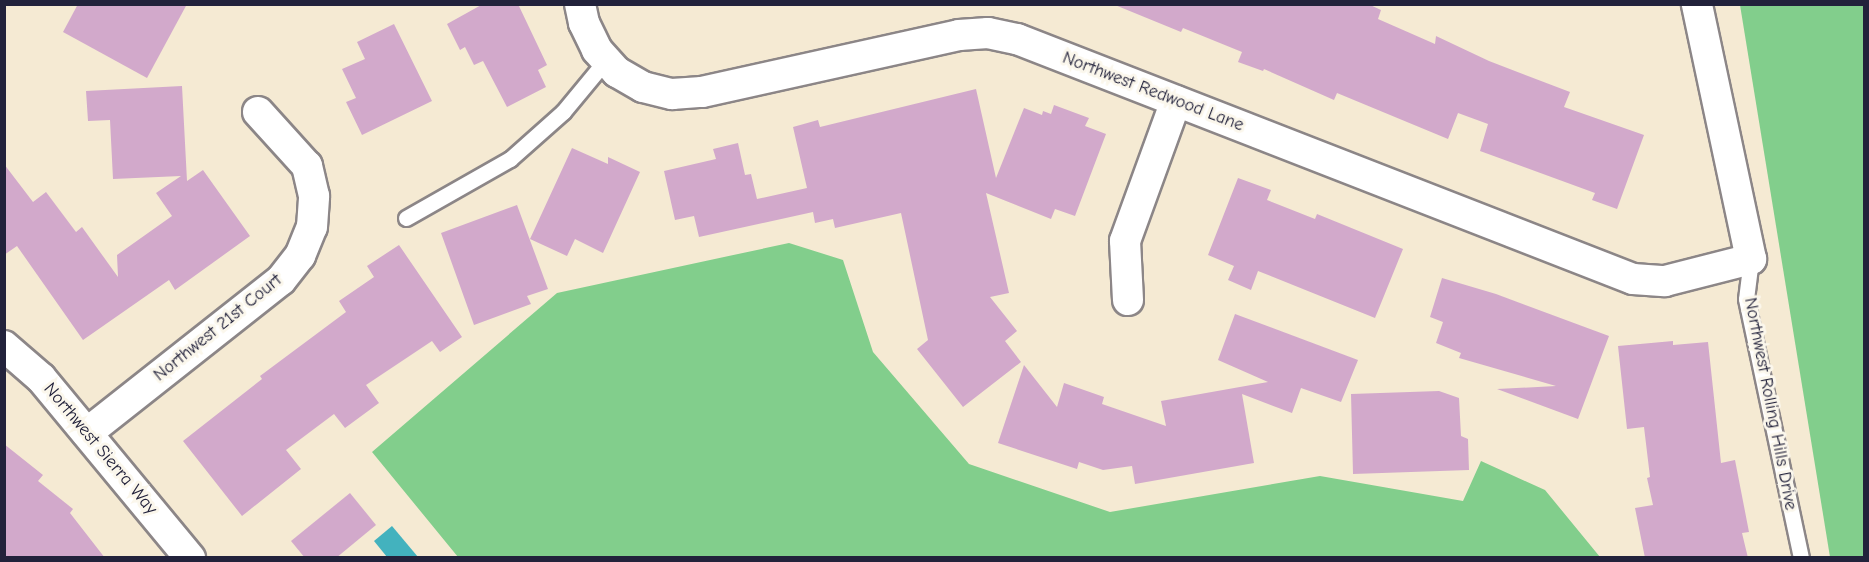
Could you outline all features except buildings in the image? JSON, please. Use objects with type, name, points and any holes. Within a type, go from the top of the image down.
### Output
[{"type":"street","name":"Northwest Redwood Lane","points":[[580,4],[584,23],[597,50],[617,72],[643,87],[672,94],[702,92],[958,35],[988,33],[1017,39],[1633,279],[1665,281],[1751,259]]},
{"type":"street","name":"Northwest Rolling Hills Drive","points":[[1697,4],[1751,259]]},
{"type":"street","points":[[1128,300],[1125,242],[1176,101]]},
{"type":"street","name":"Northwest 21st Court","points":[[87,433],[281,280],[300,256],[312,227],[314,196],[307,166],[258,112]]},
{"type":"street","name":"Northwest Sierra Way","points":[[4,346],[41,378],[190,558]]},
{"type":"lane","points":[[406,218],[510,159],[563,112],[606,60]]},
{"type":"lane","name":"Northwest Rolling Hills Drive","points":[[1751,259],[1746,299],[1801,558]]},
{"type":"green space","points":[[1740,5],[1864,5],[1864,557],[1830,557]]},
{"type":"green space","points":[[789,243],[843,260],[873,352],[969,464],[1110,512],[1320,476],[1463,501],[1481,461],[1545,490],[1600,557],[458,557],[372,452],[557,293]]},
{"type":"water","points":[[392,526],[418,557],[387,557],[374,541]]}]
